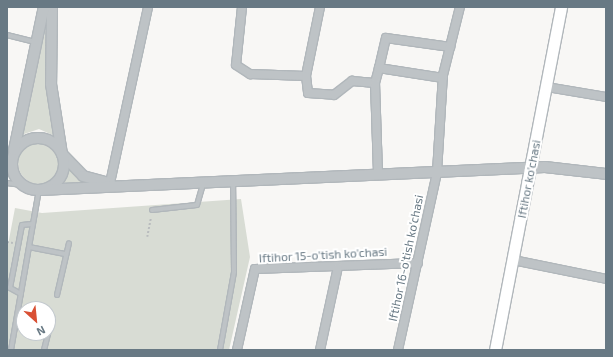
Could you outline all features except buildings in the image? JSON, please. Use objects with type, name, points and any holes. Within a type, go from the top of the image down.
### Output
[{"type":"main road","name":"Iftihor ko'chasi","points":[[495,350],[547,87],[561,7]]},
{"type":"street","points":[[44,7],[38,43],[14,153],[12,170],[22,185],[39,190],[113,185],[531,168],[606,174]]},
{"type":"street","points":[[39,190],[60,178],[62,154],[50,84],[52,7]]},
{"type":"street","points":[[113,185],[148,7]]},
{"type":"street","points":[[242,7],[236,64],[250,74],[306,76]]},
{"type":"street","points":[[320,7],[306,76],[308,93],[334,95],[352,81],[375,83]]},
{"type":"street","name":"Iftihor 16-o'tish ko'chasi","points":[[398,350],[437,172],[443,78],[460,7]]},
{"type":"street","points":[[378,174],[375,83],[386,38],[450,47]]},
{"type":"street","points":[[378,68],[443,78]]},
{"type":"street","points":[[547,87],[606,97]]},
{"type":"street","points":[[14,153],[18,145],[34,137],[52,141],[83,176],[113,185]]},
{"type":"street","points":[[513,260],[606,279]]},
{"type":"street","name":"Iftihor 15-o'tish ko'chasi","points":[[237,350],[253,270],[418,263]]},
{"type":"street","points":[[320,350],[338,266]]},
{"type":"lane","points":[[7,35],[38,43]]},
{"type":"lane","points":[[220,350],[234,272],[233,181]]},
{"type":"lane","points":[[152,210],[197,206],[203,182]]},
{"type":"lane","points":[[7,183],[22,185]]},
{"type":"lane","points":[[11,350],[39,190]]},
{"type":"lane","points":[[21,294],[10,288],[22,225],[32,224]]},
{"type":"lane","points":[[57,295],[69,243]]},
{"type":"lane","points":[[29,247],[66,254]]},
{"type":"path","points":[[147,237],[152,210]]},
{"type":"shaded area","points":[[47,24],[57,137],[39,129],[21,135]]},
{"type":"shaded area","points":[[35,142],[43,142],[51,145],[57,151],[60,163],[57,175],[51,181],[43,184],[35,184],[27,181],[21,175],[18,167],[18,159],[21,151],[27,145]]},
{"type":"shaded area","points":[[66,164],[94,183],[56,184],[63,177]]},
{"type":"shaded area","points":[[241,199],[250,257],[229,350],[7,350],[7,250],[15,208],[42,213]]}]
